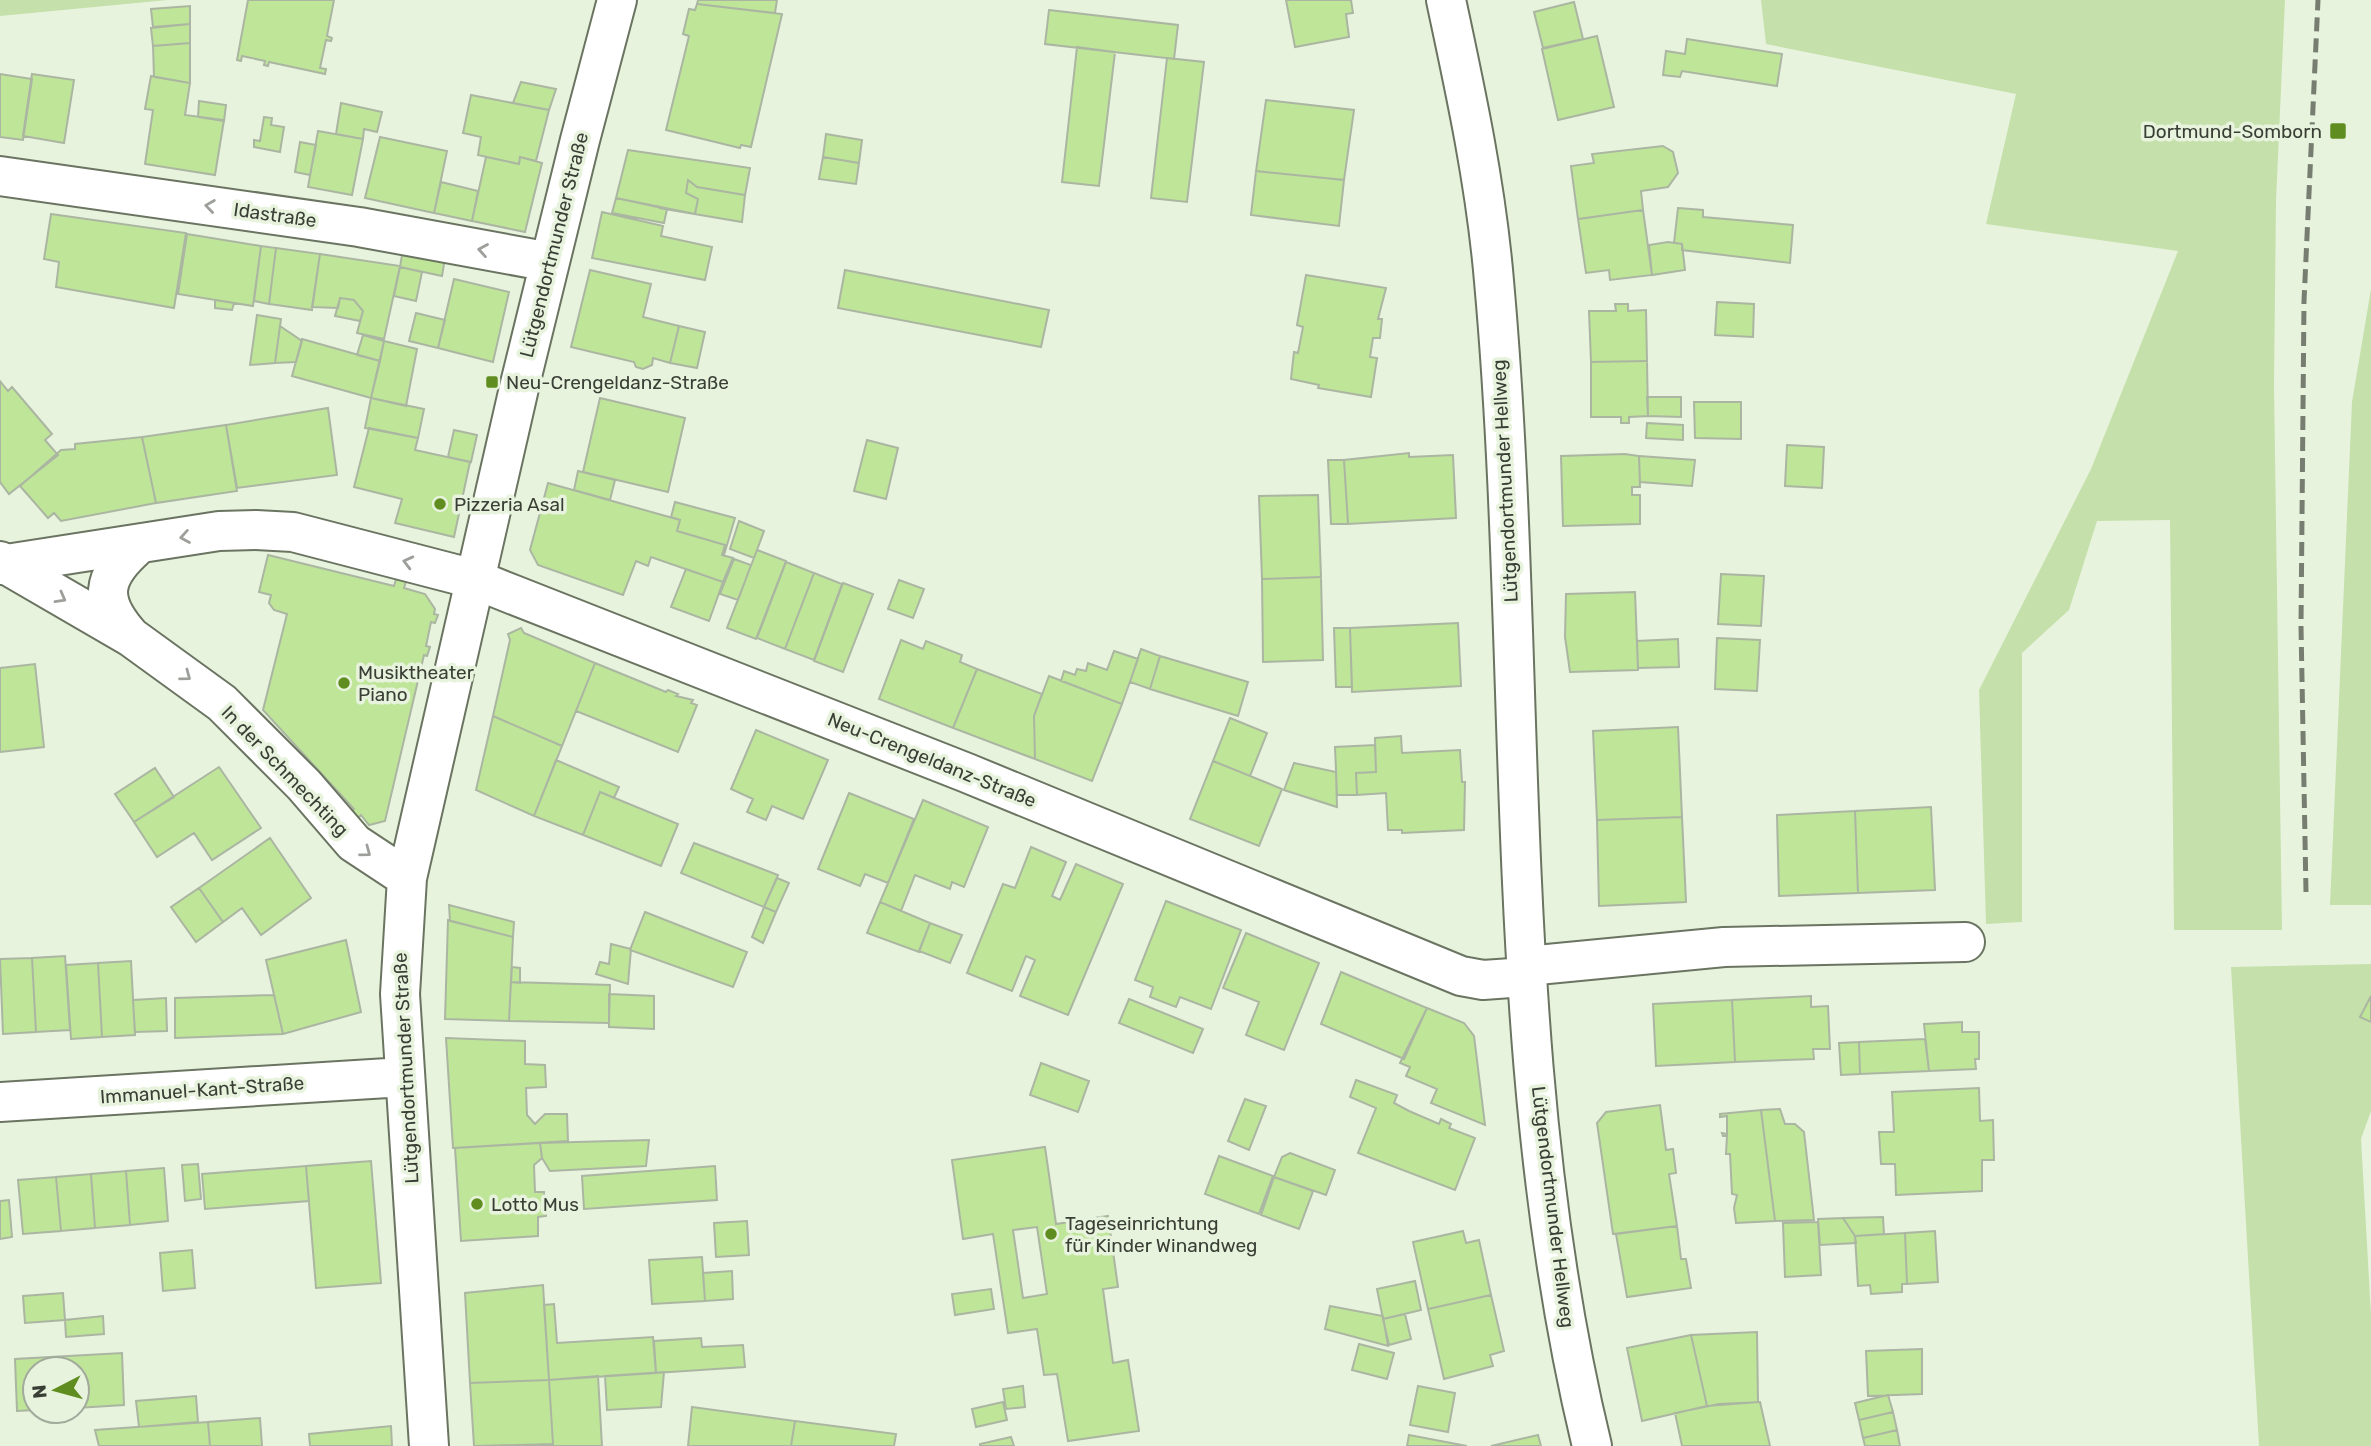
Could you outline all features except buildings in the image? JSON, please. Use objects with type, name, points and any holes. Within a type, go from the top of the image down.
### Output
[{"type":"street","name":"Lütgendortmunder Straße","points":[[429,1446],[404,1077],[400,963],[407,878],[474,579],[550,262],[617,0]]},
{"type":"street","name":"Lütgendortmunder Hellweg","points":[[1446,0],[1481,177],[1494,279],[1503,406],[1519,852],[1527,972],[1546,1185],[1568,1329],[1592,1446]]},
{"type":"street","name":"Idastraße","points":[[0,176],[359,228],[550,262]]},
{"type":"street","name":"Neu-Crengeldanz-Straße","points":[[1,563],[137,546],[219,531],[293,532],[474,579],[967,774],[1461,976],[1483,981],[1527,972]]},
{"type":"street","name":"In der Schmechting","points":[[131,637],[111,610],[107,594],[109,578],[120,561],[137,546]]},
{"type":"street","name":"In der Schmechting","points":[[1,563],[131,637],[222,704],[304,785],[354,843],[407,878]]},
{"type":"street","points":[[1527,972],[1724,947],[1965,942]]},
{"type":"street","name":"Immanuel-Kant-Straße","points":[[0,1102],[404,1077]]},
{"type":"green space","points":[[0,0],[168,0],[0,16]]},
{"type":"green space","points":[[1761,0],[2285,0],[2276,201],[2274,386],[2282,930],[2174,930],[2170,520],[2097,521],[2069,610],[2022,653],[2022,922],[1986,924],[1979,690],[2091,469],[2178,251],[1986,224],[2016,94],[1766,44]]},
{"type":"green space","points":[[2371,289],[2371,905],[2330,905],[2352,402]]},
{"type":"green space","points":[[2371,964],[2371,1111],[2361,1139],[2371,1314],[2371,1446],[2259,1446],[2231,967]]},
{"type":"railway","points":[[2306,892],[2301,626],[2304,301],[2318,0]]},
{"type":"place","name":"Dortmund-Somborn","points":[[2338,131]]},
{"type":"place","name":"Neu-Crengeldanz-Straße","points":[[492,382]]},
{"type":"place","name":"Pizzeria Asal","points":[[440,504]]},
{"type":"place","name":"Musiktheater Piano","points":[[344,683]]},
{"type":"place","name":"Lotto Mus","points":[[477,1204]]},
{"type":"place","name":"Tageseinrichtung für Kinder Winandweg","points":[[1051,1234]]}]
